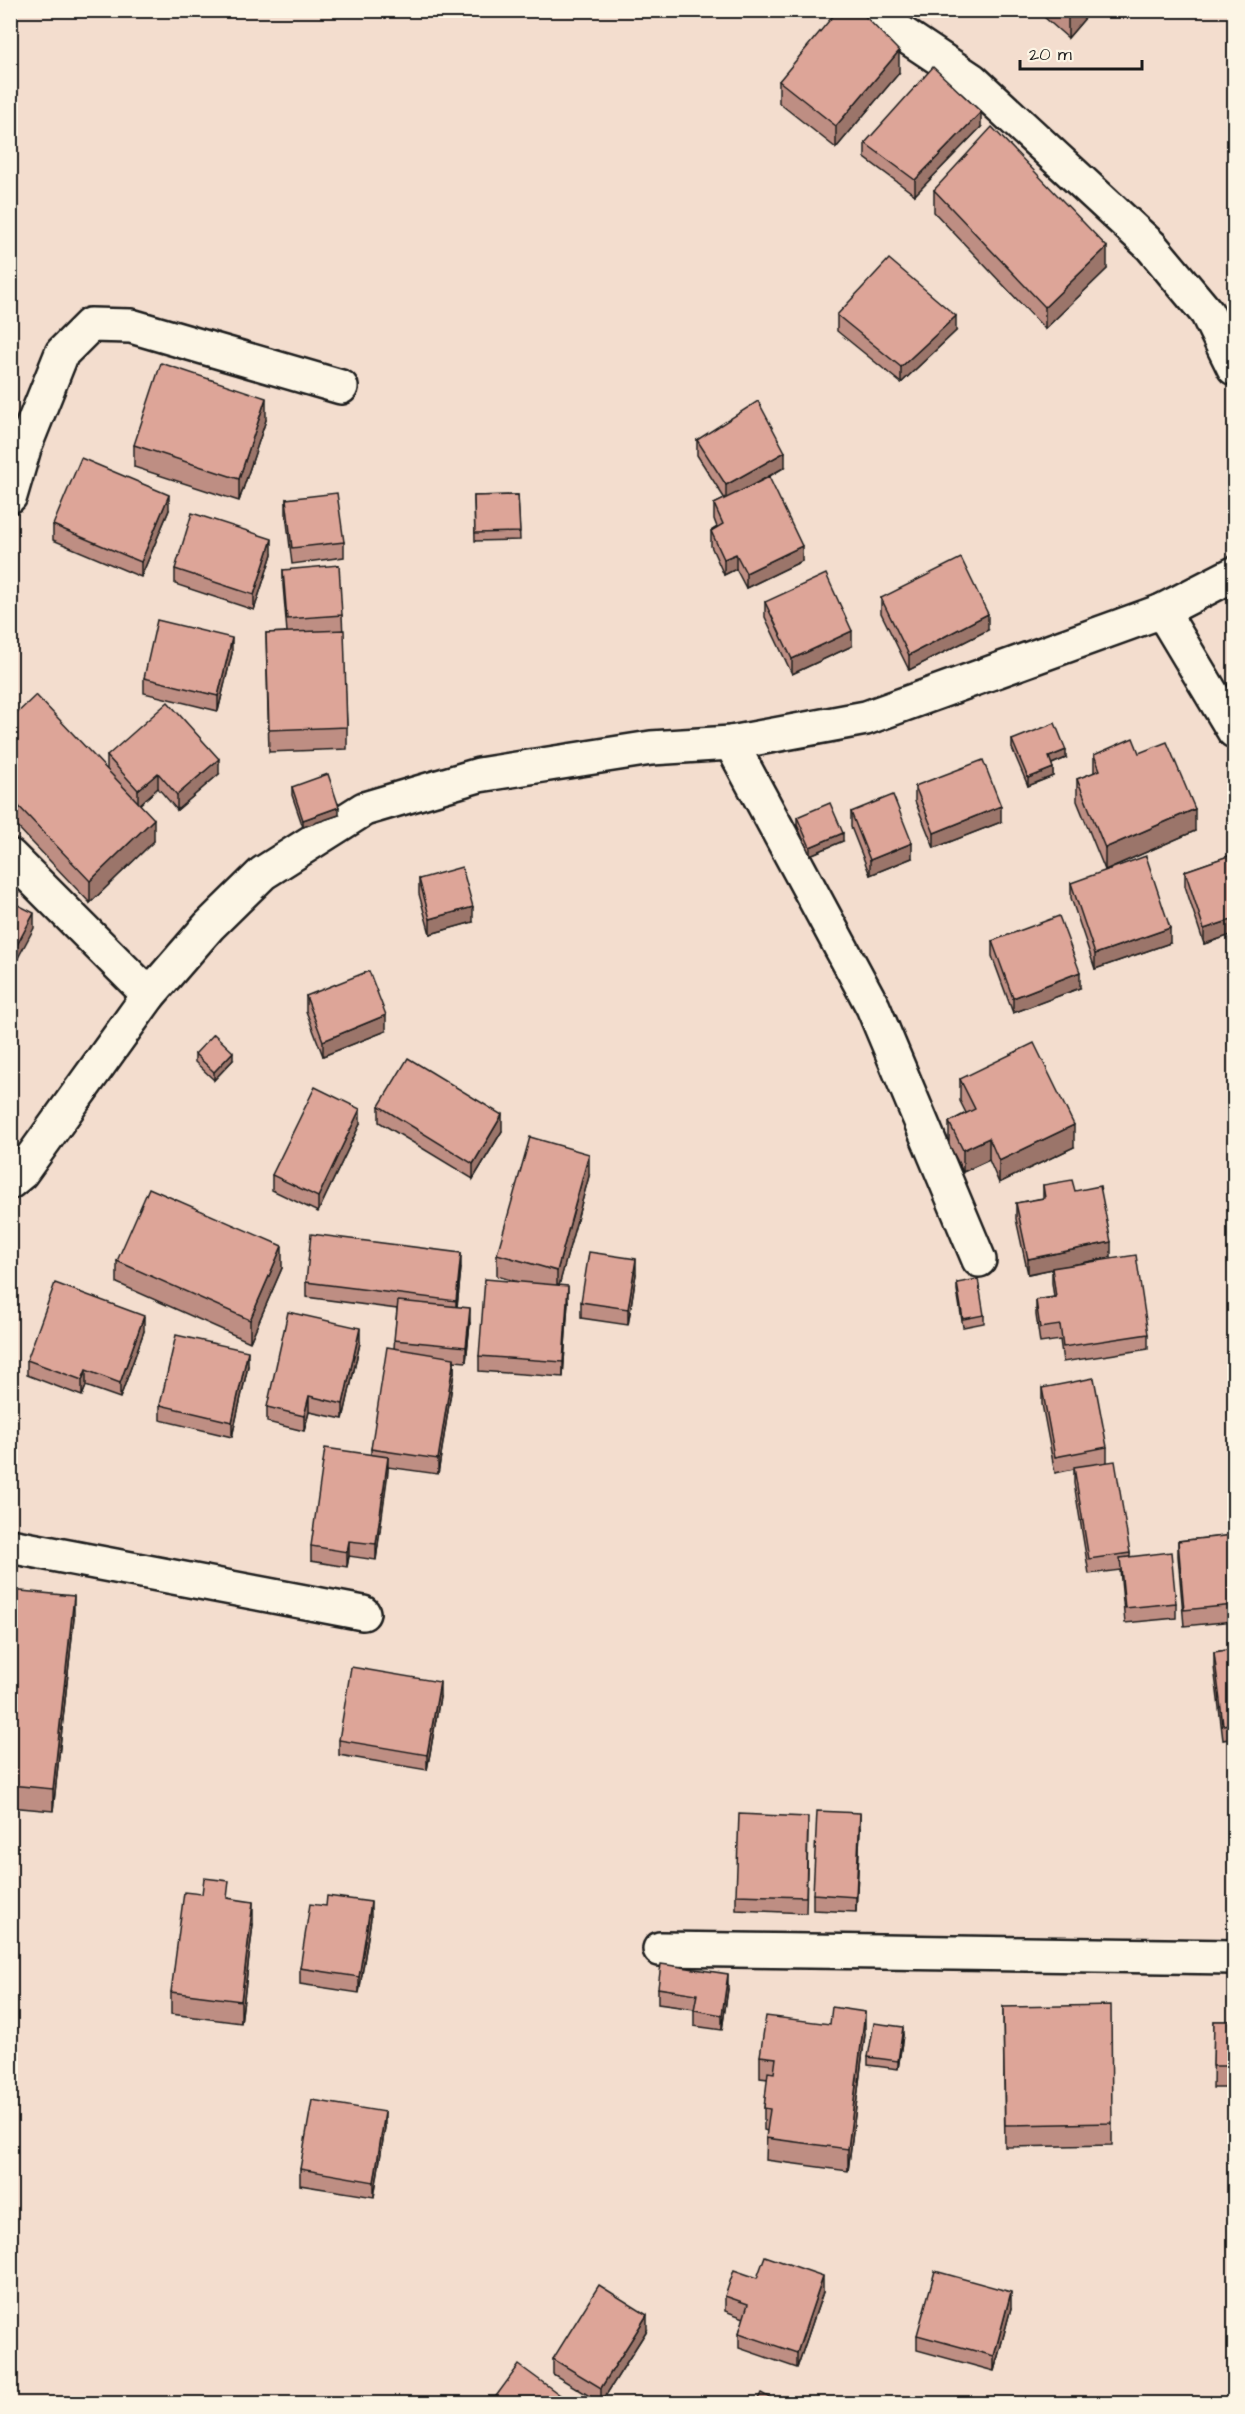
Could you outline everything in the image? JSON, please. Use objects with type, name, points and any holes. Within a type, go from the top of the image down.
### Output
[{"type":"street","points":[[867,10],[972,80],[1151,246],[1207,313],[1234,368]]},
{"type":"street","points":[[10,496],[24,445],[62,353],[90,325],[131,326],[341,387]]},
{"type":"street","points":[[10,1182],[21,1173],[149,995],[209,926],[263,873],[364,809],[479,775],[651,747],[731,743],[866,718],[1162,611],[1234,574]]},
{"type":"street","points":[[1162,611],[1234,731]]},
{"type":"street","points":[[731,743],[873,1006],[979,1260]]},
{"type":"street","points":[[10,856],[149,995]]},
{"type":"street","points":[[10,1546],[363,1613]]},
{"type":"street","points":[[660,1948],[1234,1957]]},
{"type":"building","points":[[838,10],[859,10],[899,51],[836,126],[779,81]]},
{"type":"building","points":[[1062,10],[1073,10],[1068,16]]},
{"type":"building","points":[[933,67],[981,112],[915,180],[865,143]]},
{"type":"building","points":[[992,127],[1107,247],[1045,307],[934,190]]},
{"type":"building","points":[[889,259],[956,316],[901,367],[837,315]]},
{"type":"building","points":[[161,363],[266,398],[239,479],[134,445]]},
{"type":"building","points":[[758,401],[785,452],[726,485],[697,440]]},
{"type":"building","points":[[81,458],[169,495],[141,562],[53,525]]},
{"type":"building","points":[[769,477],[802,546],[746,573],[736,554],[724,559],[711,531],[723,524],[714,504]]},
{"type":"building","points":[[337,493],[344,542],[292,548],[286,499]]},
{"type":"building","points":[[518,495],[520,532],[475,533],[474,496]]},
{"type":"building","points":[[192,513],[272,539],[254,595],[175,569]]},
{"type":"building","points":[[961,558],[988,614],[909,655],[881,598]]},
{"type":"building","points":[[339,565],[342,615],[287,619],[283,570]]},
{"type":"building","points":[[826,574],[852,631],[792,659],[765,602]]},
{"type":"building","points":[[157,620],[232,638],[218,696],[144,678]]},
{"type":"building","points":[[344,630],[347,727],[269,730],[266,633]]},
{"type":"building","points":[[36,695],[154,819],[90,881],[10,797],[10,720]]},
{"type":"building","points":[[168,702],[219,759],[177,795],[158,773],[138,790],[107,756]]},
{"type":"building","points":[[1055,723],[1066,750],[1049,757],[1053,768],[1028,778],[1012,740]]},
{"type":"building","points":[[1133,738],[1139,753],[1167,742],[1195,809],[1105,848],[1077,779],[1100,770],[1094,755]]},
{"type":"building","points":[[983,760],[1001,806],[934,833],[915,786]]},
{"type":"building","points":[[328,774],[339,807],[303,820],[292,787]]},
{"type":"building","points":[[893,795],[912,843],[870,860],[851,812]]},
{"type":"building","points":[[830,803],[843,833],[810,847],[797,817]]},
{"type":"building","points":[[1234,854],[1234,919],[1204,929],[1185,871]]},
{"type":"building","points":[[1146,856],[1170,928],[1095,954],[1071,883]]},
{"type":"building","points":[[462,867],[473,907],[430,919],[419,879]]},
{"type":"building","points":[[10,901],[34,913],[10,958]]},
{"type":"building","points":[[1059,916],[1080,972],[1013,998],[992,941]]},
{"type":"building","points":[[369,971],[386,1015],[323,1041],[306,996]]},
{"type":"building","points":[[214,1034],[233,1052],[214,1072],[195,1054]]},
{"type":"building","points":[[1034,1043],[1074,1125],[999,1161],[989,1138],[963,1150],[949,1122],[975,1109],[960,1079]]},
{"type":"building","points":[[408,1058],[502,1115],[473,1164],[379,1106]]},
{"type":"building","points":[[315,1087],[360,1109],[318,1197],[272,1175]]},
{"type":"building","points":[[530,1137],[589,1154],[557,1271],[497,1254]]},
{"type":"building","points":[[1072,1180],[1075,1191],[1100,1186],[1111,1242],[1028,1259],[1016,1203],[1045,1198],[1043,1185]]},
{"type":"building","points":[[149,1188],[282,1246],[250,1320],[117,1261]]},
{"type":"building","points":[[311,1234],[461,1253],[456,1301],[306,1282]]},
{"type":"building","points":[[589,1252],[636,1259],[628,1309],[581,1302]]},
{"type":"building","points":[[1136,1255],[1148,1334],[1063,1347],[1060,1325],[1040,1328],[1036,1300],[1056,1297],[1052,1268]]},
{"type":"building","points":[[485,1279],[568,1286],[563,1362],[479,1356]]},
{"type":"building","points":[[978,1279],[984,1315],[963,1319],[957,1283]]},
{"type":"building","points":[[55,1283],[144,1316],[120,1383],[86,1370],[82,1380],[27,1360]]},
{"type":"building","points":[[398,1301],[470,1308],[466,1347],[394,1340]]},
{"type":"building","points":[[288,1312],[360,1328],[343,1404],[309,1396],[304,1416],[267,1407]]},
{"type":"building","points":[[176,1335],[248,1351],[232,1422],[160,1405]]},
{"type":"building","points":[[387,1347],[454,1358],[438,1459],[371,1449]]},
{"type":"building","points":[[1094,1378],[1107,1447],[1055,1457],[1042,1388]]},
{"type":"building","points":[[325,1448],[388,1457],[376,1544],[349,1541],[347,1552],[311,1546]]},
{"type":"building","points":[[1115,1461],[1130,1553],[1089,1559],[1074,1467]]},
{"type":"building","points":[[1234,1535],[1234,1605],[1184,1610],[1178,1541]]},
{"type":"building","points":[[1171,1552],[1176,1603],[1125,1608],[1120,1558]]},
{"type":"building","points":[[10,1590],[74,1596],[53,1789],[10,1785]]},
{"type":"building","points":[[1234,1649],[1234,1723],[1223,1725],[1214,1652]]},
{"type":"building","points":[[351,1667],[440,1682],[427,1755],[339,1740]]},
{"type":"building","points":[[817,1811],[860,1813],[856,1897],[813,1894]]},
{"type":"building","points":[[739,1814],[808,1817],[806,1897],[736,1895]]},
{"type":"building","points":[[204,1878],[229,1881],[227,1898],[253,1902],[241,2001],[171,1992],[184,1892],[202,1894]]},
{"type":"building","points":[[327,1896],[371,1902],[359,1977],[300,1968],[310,1904],[326,1906]]},
{"type":"building","points":[[661,1964],[728,1974],[722,2015],[694,2010],[697,1994],[658,1988]]},
{"type":"building","points":[[1111,2005],[1112,2123],[1005,2125],[1003,2007]]},
{"type":"building","points":[[832,2007],[865,2012],[848,2149],[766,2138],[770,2109],[764,2108],[768,2072],[774,2073],[776,2058],[760,2056],[766,2016],[830,2024]]},
{"type":"building","points":[[1214,2021],[1234,2021],[1234,2066],[1213,2066]]},
{"type":"building","points":[[874,2023],[903,2027],[898,2061],[868,2057]]},
{"type":"building","points":[[312,2100],[385,2112],[374,2182],[300,2169]]},
{"type":"building","points":[[765,2256],[823,2276],[797,2353],[739,2333],[748,2304],[725,2296],[734,2270],[757,2278]]},
{"type":"building","points":[[935,2271],[1011,2292],[994,2356],[917,2335]]},
{"type":"building","points":[[599,2285],[647,2315],[601,2388],[553,2359]]},
{"type":"building","points":[[519,2365],[571,2403],[491,2403]]},
{"type":"building","points":[[761,2393],[779,2403],[756,2403]]}]
